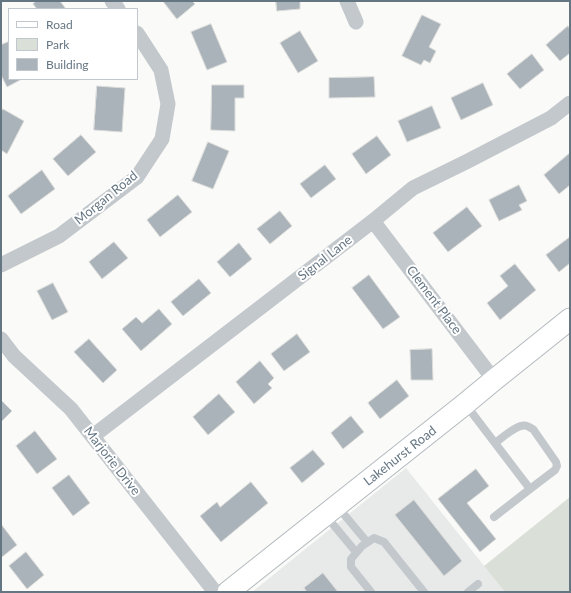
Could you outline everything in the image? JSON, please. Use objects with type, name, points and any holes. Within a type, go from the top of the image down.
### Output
[{"type":"main road","name":"Lakehurst Road","points":[[228,592],[570,319]]},
{"type":"street","points":[[347,1],[356,22]]},
{"type":"street","name":"Morgan Road","points":[[1,265],[59,236],[137,177],[162,139],[168,104],[161,70],[138,36]]},
{"type":"street","name":"Signal Lane","points":[[93,436],[373,221],[413,188],[551,118],[570,103]]},
{"type":"street","name":"Clement Place","points":[[373,221],[494,380]]},
{"type":"street","name":"Marjorie Drive","points":[[1,339],[14,356],[71,409],[215,592]]},
{"type":"lane","points":[[465,404],[530,490]]},
{"type":"lane","points":[[494,518],[555,470],[557,466],[556,462],[533,430],[528,426],[521,425],[495,443]]},
{"type":"lane","points":[[331,511],[367,542]]},
{"type":"lane","points":[[331,511],[356,552]]},
{"type":"lane","points":[[371,592],[351,567],[350,559],[362,546],[374,538],[384,542],[424,592]]},
{"type":"lane","points":[[468,592],[478,584]]},
{"type":"shaded area","points":[[406,468],[505,592],[252,592]]},
{"type":"green space","points":[[570,497],[570,592],[505,592],[484,566]]},
{"type":"building","points":[[36,1],[60,1],[65,8],[36,8],[33,4]]},
{"type":"building","points":[[163,1],[192,1],[195,4],[177,19]]},
{"type":"building","points":[[276,1],[300,1],[300,9],[277,11]]},
{"type":"building","points":[[422,15],[441,24],[429,47],[436,51],[430,63],[424,60],[421,65],[402,56]]},
{"type":"building","points":[[211,24],[227,62],[207,70],[191,32]]},
{"type":"building","points":[[568,26],[570,29],[570,53],[560,61],[546,45]]},
{"type":"building","points":[[300,31],[318,61],[298,73],[280,43]]},
{"type":"building","points":[[8,42],[8,80],[20,80],[7,87],[1,75],[1,45]]},
{"type":"building","points":[[532,54],[544,70],[520,89],[507,74]]},
{"type":"building","points":[[374,77],[375,97],[329,98],[329,78]]},
{"type":"building","points":[[483,83],[493,105],[461,120],[451,98]]},
{"type":"building","points":[[212,85],[244,85],[244,98],[235,98],[235,131],[211,130]]},
{"type":"building","points":[[97,86],[125,88],[122,132],[94,130]]},
{"type":"building","points":[[432,106],[441,128],[407,142],[398,121]]},
{"type":"building","points":[[3,109],[24,121],[7,154],[1,150],[1,112]]},
{"type":"building","points":[[81,135],[96,152],[68,176],[53,159]]},
{"type":"building","points":[[377,136],[391,155],[366,174],[352,154]]},
{"type":"building","points":[[208,142],[229,151],[213,189],[192,181]]},
{"type":"building","points":[[570,153],[570,185],[559,194],[544,175]]},
{"type":"building","points":[[325,165],[336,179],[311,198],[300,184]]},
{"type":"building","points":[[42,170],[55,189],[21,214],[8,196]]},
{"type":"building","points":[[519,185],[527,201],[519,205],[522,210],[499,221],[489,200]]},
{"type":"building","points":[[178,195],[192,212],[160,237],[147,220]]},
{"type":"building","points":[[467,207],[482,226],[448,252],[433,233]]},
{"type":"building","points":[[280,211],[292,226],[270,244],[257,229]]},
{"type":"building","points":[[570,237],[570,263],[559,272],[546,255]]},
{"type":"building","points":[[114,242],[128,258],[102,279],[89,262]]},
{"type":"building","points":[[239,243],[252,259],[230,277],[217,262]]},
{"type":"building","points":[[515,264],[536,290],[500,320],[487,303],[508,286],[500,276]]},
{"type":"building","points":[[369,275],[400,317],[383,329],[352,288]]},
{"type":"building","points":[[199,279],[211,293],[183,316],[171,302]]},
{"type":"building","points":[[53,283],[68,312],[52,320],[37,291]]},
{"type":"building","points":[[159,309],[172,324],[141,351],[122,329],[136,317],[142,323]]},
{"type":"building","points":[[297,334],[310,352],[284,371],[271,354]]},
{"type":"building","points":[[89,339],[117,370],[103,383],[74,352]]},
{"type":"building","points":[[432,349],[433,380],[411,380],[410,350]]},
{"type":"building","points":[[260,361],[274,378],[268,384],[272,388],[254,404],[236,382]]},
{"type":"building","points":[[397,380],[409,396],[380,419],[368,403]]},
{"type":"building","points":[[219,394],[235,412],[208,435],[193,417]]},
{"type":"building","points":[[1,400],[12,411],[1,422]]},
{"type":"building","points":[[351,416],[364,432],[343,449],[331,433]]},
{"type":"building","points":[[35,431],[57,459],[37,474],[16,446]]},
{"type":"building","points":[[313,450],[325,464],[302,483],[290,468]]},
{"type":"building","points":[[476,469],[489,486],[467,503],[496,539],[480,552],[438,499]]},
{"type":"building","points":[[69,475],[90,503],[73,516],[52,488]]},
{"type":"building","points":[[251,482],[268,503],[221,542],[200,516],[217,502],[220,507]]},
{"type":"building","points":[[414,500],[462,561],[444,576],[395,515]]},
{"type":"building","points":[[1,524],[17,545],[2,557],[1,555]]},
{"type":"building","points":[[26,552],[44,575],[27,589],[9,566]]},
{"type":"building","points":[[323,573],[338,592],[307,592],[304,588]]}]
